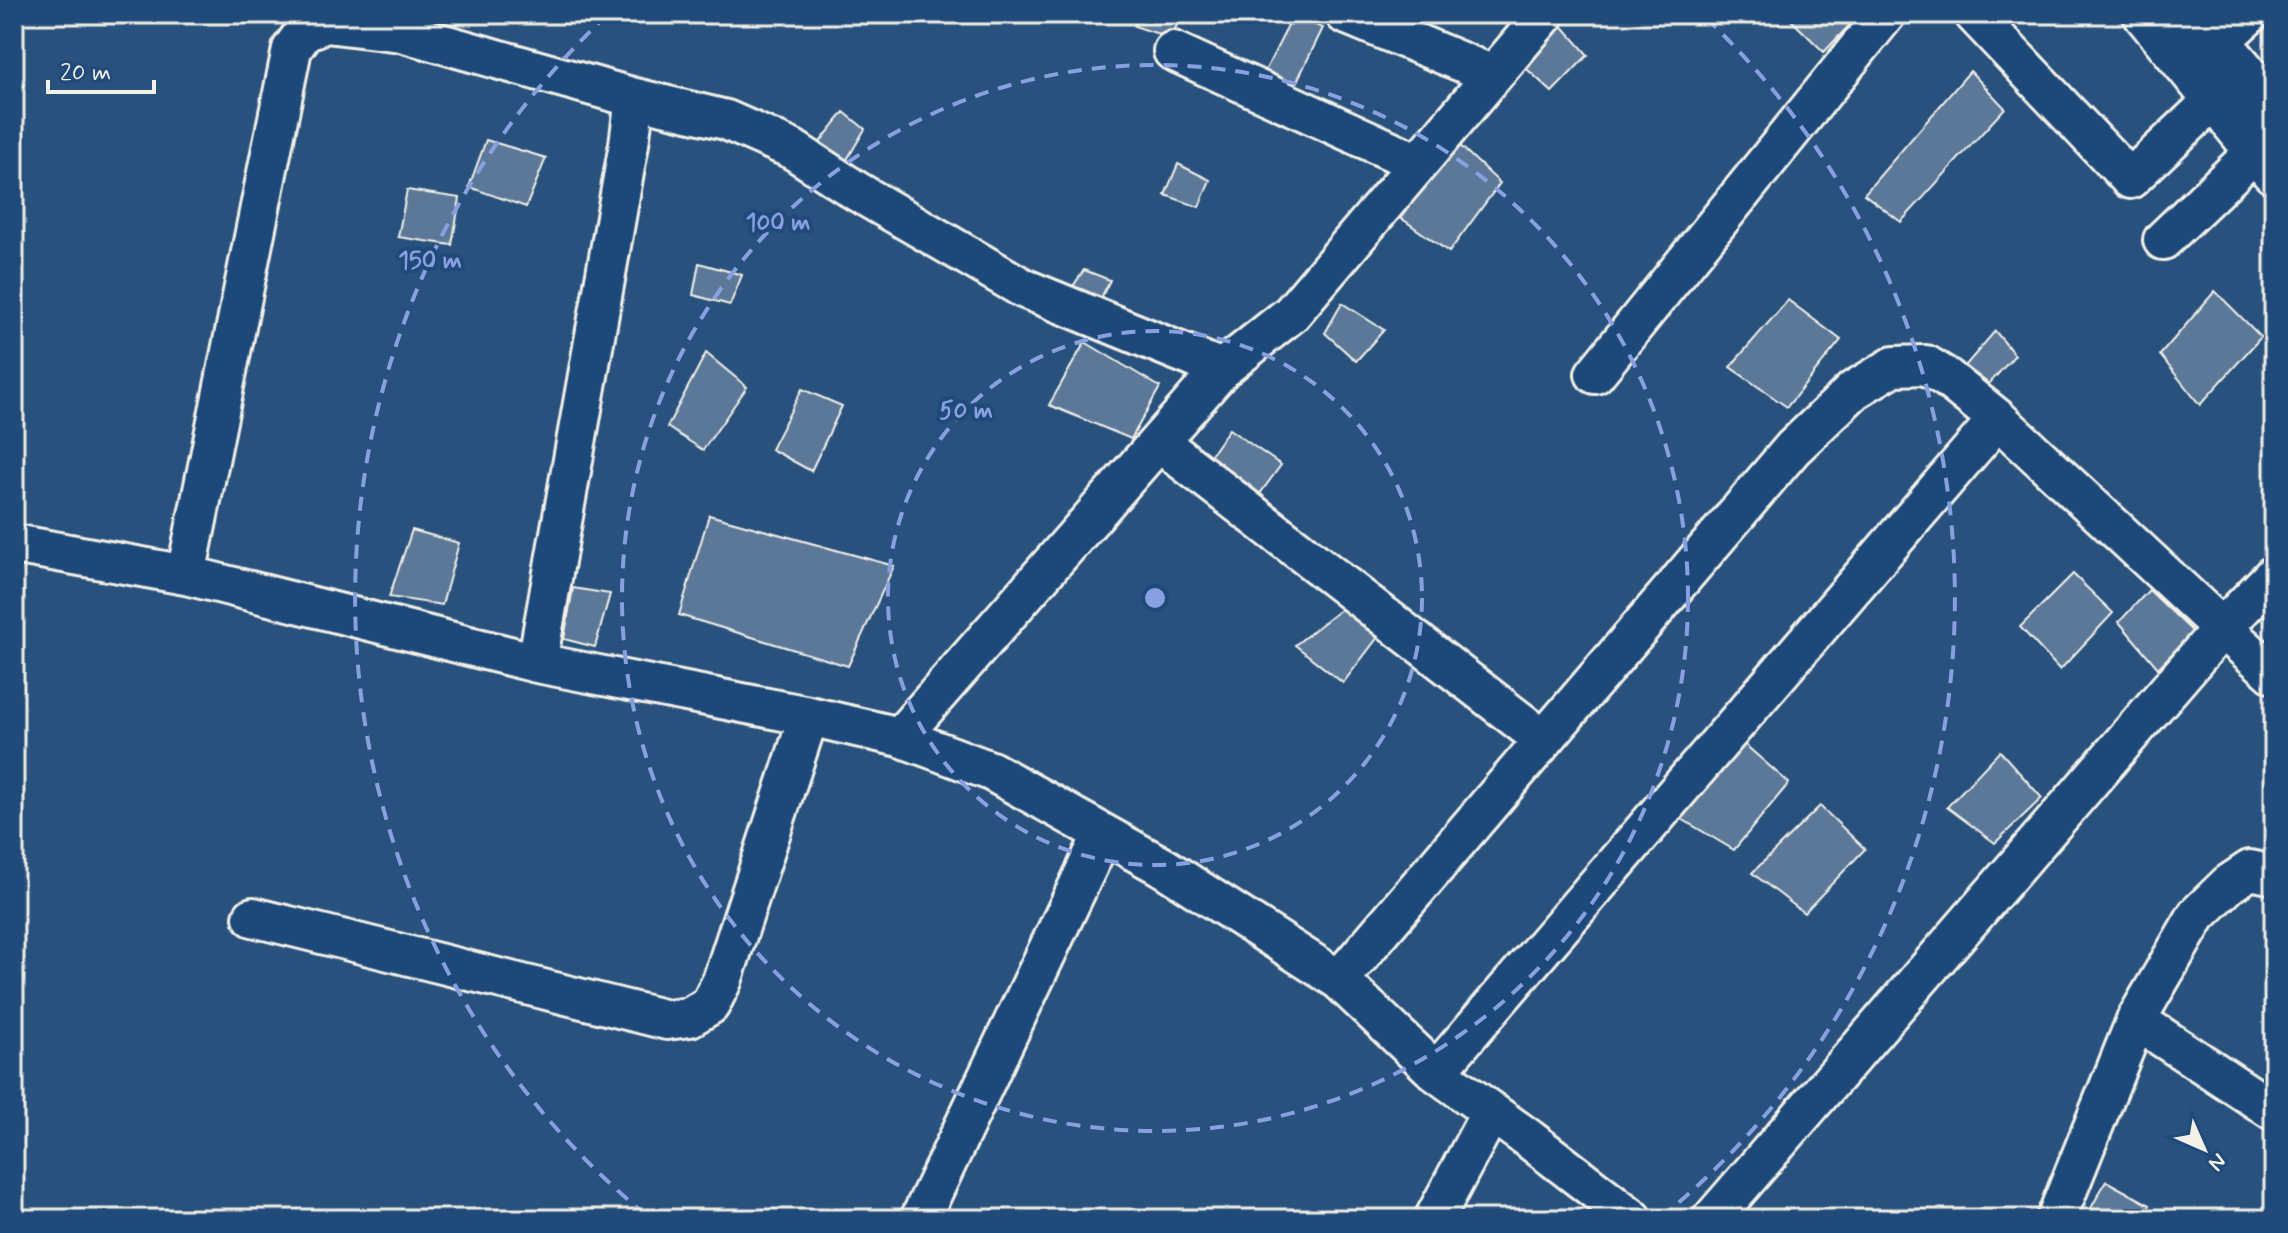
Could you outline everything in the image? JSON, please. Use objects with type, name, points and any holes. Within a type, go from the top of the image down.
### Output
[{"type":"main road","points":[[2146,14],[2265,161]]},
{"type":"main road","points":[[2206,28],[2274,108]]},
{"type":"street","points":[[1345,14],[1493,75]]},
{"type":"street","points":[[900,737],[1222,369],[1291,314],[1545,14]]},
{"type":"street","points":[[1595,374],[1886,14]]},
{"type":"street","points":[[1974,14],[2130,179],[2215,99]]},
{"type":"street","points":[[2206,28],[2250,14]]},
{"type":"street","points":[[186,575],[292,49],[305,31],[326,23],[404,23],[635,98],[726,120],[792,149],[858,192],[1023,288],[1222,369]]},
{"type":"street","points":[[1173,51],[1418,163]]},
{"type":"street","points":[[537,663],[635,98]]},
{"type":"street","points":[[2163,240],[2265,161]]},
{"type":"street","points":[[1339,980],[1793,448],[1854,390],[1894,366],[1926,365],[1998,419],[2274,674]]},
{"type":"street","points":[[1436,1072],[1998,419]]},
{"type":"street","points":[[1159,442],[1544,740]]},
{"type":"street","points":[[14,544],[186,575],[537,663],[900,737],[991,771],[1163,867],[1339,980],[1436,1072],[1633,1219]]},
{"type":"street","points":[[1712,1219],[2222,628],[2274,575]]},
{"type":"street","points":[[253,917],[667,1020],[690,1017],[710,1005],[722,981],[809,716]]},
{"type":"street","points":[[920,1219],[1103,834]]},
{"type":"street","points":[[2056,1219],[2136,1020],[2197,915],[2229,884],[2250,870],[2274,875]]},
{"type":"street","points":[[2136,1020],[2274,1111]]},
{"type":"street","points":[[1434,1219],[1491,1112]]},
{"type":"building","points":[[1139,14],[1182,14],[1171,38],[1134,26]]},
{"type":"building","points":[[1785,14],[1860,14],[1824,52]]},
{"type":"building","points":[[1293,16],[1323,28],[1296,83],[1263,75]]},
{"type":"building","points":[[1558,21],[1588,55],[1552,92],[1527,69]]},
{"type":"building","points":[[1970,71],[2005,108],[1901,222],[1864,194]]},
{"type":"building","points":[[844,112],[865,129],[845,163],[817,146]]},
{"type":"building","points":[[486,140],[546,158],[526,207],[469,187]]},
{"type":"building","points":[[1454,140],[1500,183],[1449,252],[1401,218]]},
{"type":"building","points":[[1178,164],[1210,180],[1199,207],[1165,195]]},
{"type":"building","points":[[407,190],[460,198],[452,245],[398,237]]},
{"type":"building","points":[[699,263],[742,275],[730,305],[693,295]]},
{"type":"building","points":[[1084,270],[1110,280],[1084,332],[1050,320]]},
{"type":"building","points":[[2215,291],[2261,337],[2200,405],[2160,355]]},
{"type":"building","points":[[1788,300],[1841,340],[1787,407],[1730,367]]},
{"type":"building","points":[[1342,303],[1384,330],[1356,361],[1325,333]]},
{"type":"building","points":[[1995,331],[2015,355],[1989,384],[1965,366]]},
{"type":"building","points":[[1085,342],[1160,387],[1131,439],[1049,405]]},
{"type":"building","points":[[706,353],[747,387],[703,450],[667,427]]},
{"type":"building","points":[[802,389],[842,406],[811,471],[771,449]]},
{"type":"building","points":[[1229,429],[1281,465],[1259,495],[1209,457]]},
{"type":"building","points":[[709,515],[894,566],[848,666],[679,615]]},
{"type":"building","points":[[412,530],[459,543],[442,605],[389,597]]},
{"type":"building","points":[[2073,574],[2113,613],[2060,670],[2020,627]]},
{"type":"building","points":[[573,588],[610,594],[595,647],[564,639]]},
{"type":"building","points":[[2149,590],[2193,632],[2158,668],[2119,622]]},
{"type":"building","points":[[1345,606],[1378,637],[1343,683],[1295,645]]},
{"type":"building","points":[[1742,742],[1789,783],[1734,850],[1680,818]]},
{"type":"building","points":[[2000,751],[2042,798],[1995,843],[1947,807]]},
{"type":"building","points":[[1820,806],[1865,849],[1804,913],[1752,873]]},
{"type":"building","points":[[2106,1181],[2150,1205],[2143,1219],[2085,1219]]}]
